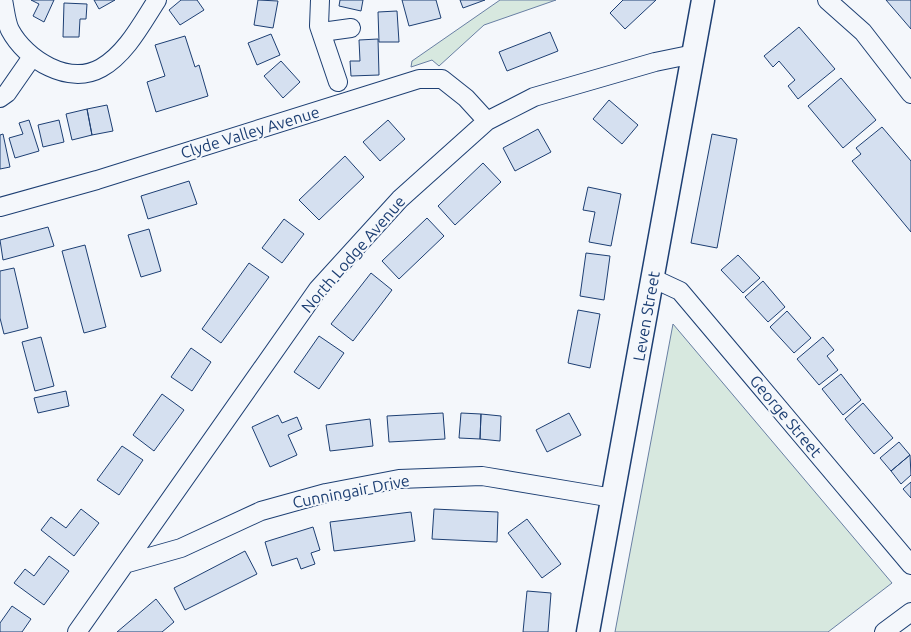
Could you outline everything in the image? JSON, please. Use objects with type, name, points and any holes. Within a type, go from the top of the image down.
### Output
[{"type":"street","points":[[3,0],[10,30],[32,57],[72,74],[88,73],[102,67],[124,48],[157,0]]},
{"type":"street","points":[[320,0],[319,26],[338,82]]},
{"type":"street","name":"Leven Street","points":[[588,632],[703,0]]},
{"type":"street","points":[[827,0],[863,32],[911,94]]},
{"type":"street","points":[[322,32],[351,28]]},
{"type":"street","name":"North Lodge Avenue","points":[[77,632],[128,563],[318,289],[400,199],[487,121],[534,97],[655,62],[694,54]]},
{"type":"street","points":[[0,98],[7,93],[32,57]]},
{"type":"street","name":"Clyde Valley Avenue","points":[[0,207],[97,180],[419,79],[442,79],[466,98],[487,121]]},
{"type":"street","name":"George Street","points":[[652,278],[680,291],[911,565]]},
{"type":"street","name":"Cunningair Drive","points":[[128,563],[181,548],[261,511],[326,493],[399,479],[482,476],[613,498]]},
{"type":"street","points":[[884,632],[911,612]]},
{"type":"shaded area","points":[[500,0],[556,0],[484,25],[439,66],[432,60],[411,67],[412,61]]},
{"type":"shaded area","points":[[673,324],[892,583],[828,632],[615,632]]},
{"type":"building","points":[[31,0],[54,0],[44,22],[33,16],[39,4]]},
{"type":"building","points":[[94,0],[115,0],[99,9]]},
{"type":"building","points":[[181,0],[197,0],[204,10],[180,25],[169,10]]},
{"type":"building","points":[[258,0],[278,1],[273,28],[254,25]]},
{"type":"building","points":[[340,0],[363,0],[361,11],[339,6]]},
{"type":"building","points":[[402,0],[436,0],[441,18],[409,26]]},
{"type":"building","points":[[460,0],[485,0],[463,8]]},
{"type":"building","points":[[623,0],[656,0],[625,29],[610,13]]},
{"type":"building","points":[[886,0],[911,0],[911,29]]},
{"type":"building","points":[[64,3],[87,4],[86,19],[80,19],[79,37],[63,37]]},
{"type":"building","points":[[397,11],[399,42],[379,42],[378,12]]},
{"type":"building","points":[[799,27],[835,69],[798,99],[788,86],[795,80],[779,61],[773,67],[764,56]]},
{"type":"building","points":[[550,32],[558,51],[507,71],[499,52]]},
{"type":"building","points":[[271,34],[280,55],[257,65],[248,43]]},
{"type":"building","points":[[185,36],[195,67],[199,65],[208,96],[156,112],[147,82],[165,76],[155,45]]},
{"type":"building","points":[[378,39],[379,75],[351,76],[350,61],[360,61],[359,40]]},
{"type":"building","points":[[281,61],[300,82],[283,98],[264,76]]},
{"type":"building","points":[[841,78],[876,120],[843,148],[808,106]]},
{"type":"building","points":[[609,100],[638,125],[622,144],[593,119]]},
{"type":"building","points":[[107,105],[113,131],[92,135],[87,109]]},
{"type":"building","points":[[87,109],[92,135],[72,140],[66,114]]},
{"type":"building","points":[[29,120],[39,151],[15,158],[9,138],[23,134],[19,123]]},
{"type":"building","points":[[59,120],[64,142],[43,147],[38,125]]},
{"type":"building","points":[[388,120],[405,139],[380,161],[363,142]]},
{"type":"building","points":[[882,127],[911,161],[911,232],[852,161],[861,154],[856,148]]},
{"type":"building","points":[[538,129],[551,152],[515,171],[503,148]]},
{"type":"building","points":[[3,134],[10,167],[0,169],[0,135]]},
{"type":"building","points":[[712,134],[737,139],[717,248],[691,243]]},
{"type":"building","points":[[345,156],[364,177],[319,220],[299,200]]},
{"type":"building","points":[[483,163],[501,182],[455,225],[438,206]]},
{"type":"building","points":[[189,181],[197,204],[148,219],[141,196]]},
{"type":"building","points":[[588,187],[621,194],[611,246],[589,242],[595,212],[583,210]]},
{"type":"building","points":[[427,218],[444,236],[399,279],[382,261]]},
{"type":"building","points":[[284,219],[304,234],[282,263],[262,248]]},
{"type":"building","points":[[48,227],[54,246],[3,260],[0,240]]},
{"type":"building","points":[[149,229],[161,271],[141,277],[128,235]]},
{"type":"building","points":[[85,245],[106,327],[84,333],[62,251]]},
{"type":"building","points":[[586,253],[610,256],[604,300],[580,296]]},
{"type":"building","points":[[738,255],[760,278],[743,293],[721,270]]},
{"type":"building","points":[[249,263],[269,277],[221,343],[202,329]]},
{"type":"building","points":[[14,268],[28,328],[4,334],[0,318],[0,271]]},
{"type":"building","points":[[371,273],[392,290],[353,341],[331,324]]},
{"type":"building","points":[[763,281],[785,307],[768,322],[745,297]]},
{"type":"building","points":[[578,310],[600,314],[590,368],[568,363]]},
{"type":"building","points":[[787,311],[811,338],[794,353],[770,327]]},
{"type":"building","points":[[319,336],[344,353],[319,389],[294,372]]},
{"type":"building","points":[[41,337],[54,386],[35,391],[22,342]]},
{"type":"building","points":[[823,337],[834,350],[827,356],[838,370],[819,385],[797,359]]},
{"type":"building","points":[[191,348],[211,362],[192,391],[171,377]]},
{"type":"building","points":[[841,374],[861,400],[843,415],[822,389]]},
{"type":"building","points":[[66,391],[69,406],[38,413],[34,398]]},
{"type":"building","points":[[162,394],[184,410],[154,451],[133,435]]},
{"type":"building","points":[[863,403],[893,438],[874,454],[845,419]]},
{"type":"building","points":[[443,413],[445,439],[389,442],[387,416]]},
{"type":"building","points":[[461,413],[481,414],[480,439],[459,438]]},
{"type":"building","points":[[569,413],[581,435],[547,452],[536,430]]},
{"type":"building","points":[[481,414],[501,416],[500,441],[480,439]]},
{"type":"building","points":[[278,415],[282,423],[297,417],[302,429],[288,435],[297,455],[270,467],[252,427]]},
{"type":"building","points":[[370,419],[373,446],[330,451],[326,425]]},
{"type":"building","points":[[899,442],[910,455],[891,471],[880,458]]},
{"type":"building","points":[[122,446],[143,460],[119,495],[97,480]]},
{"type":"building","points":[[910,455],[911,475],[901,484],[891,471]]},
{"type":"building","points":[[911,482],[911,498],[903,489]]},
{"type":"building","points":[[81,509],[99,523],[74,556],[41,530],[51,517],[66,528]]},
{"type":"building","points":[[434,509],[498,512],[497,542],[432,539]]},
{"type":"building","points":[[411,512],[415,541],[334,551],[330,522]]},
{"type":"building","points":[[527,519],[561,564],[542,578],[508,533]]},
{"type":"building","points":[[313,527],[320,550],[311,553],[315,564],[301,569],[297,558],[272,566],[265,542]]},
{"type":"building","points":[[245,551],[257,574],[185,610],[174,588]]},
{"type":"building","points":[[49,556],[69,571],[44,605],[14,583],[25,569],[34,576]]},
{"type":"building","points":[[527,591],[551,593],[548,632],[523,632]]},
{"type":"building","points":[[156,599],[174,622],[162,632],[117,632]]},
{"type":"building","points":[[12,606],[31,619],[22,632],[0,632],[0,623]]}]
